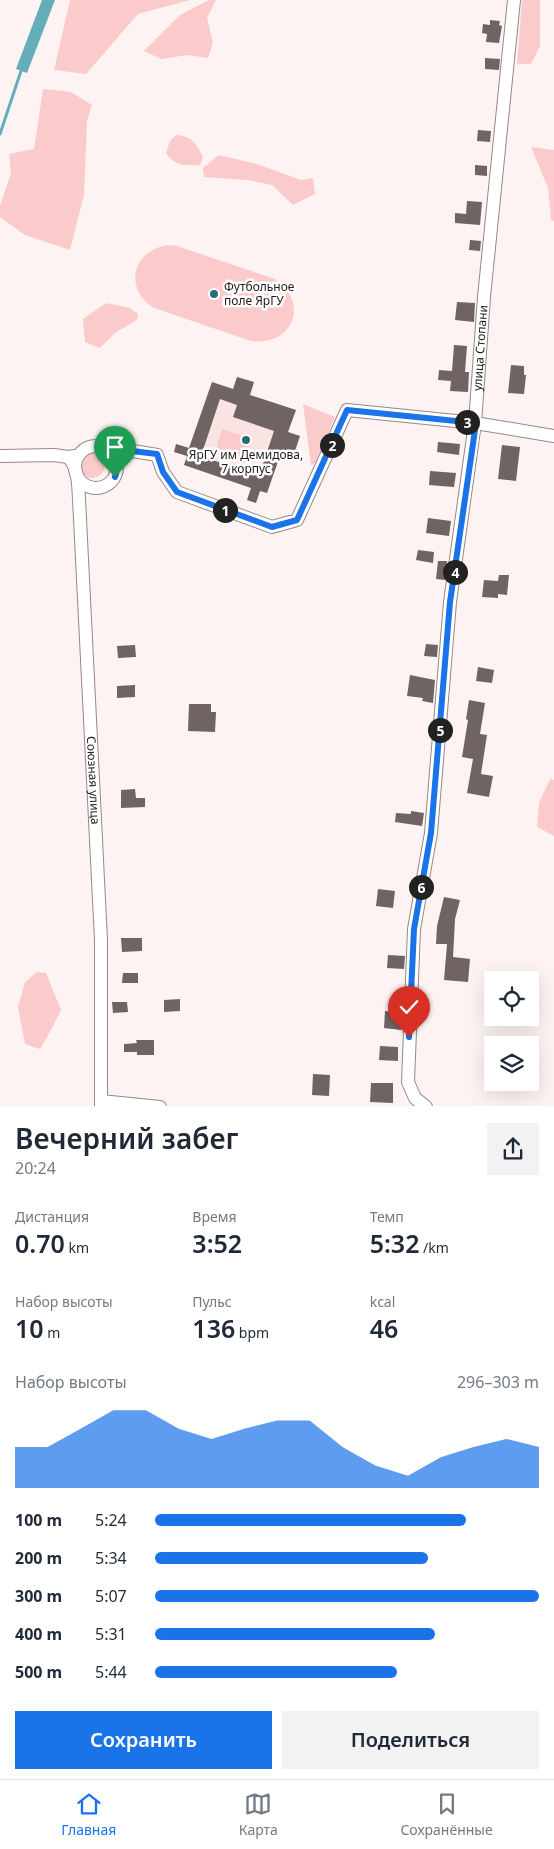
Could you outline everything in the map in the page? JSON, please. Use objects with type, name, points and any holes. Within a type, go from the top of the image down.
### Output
[{"type":"street","name":"улица Стопани","points":[[426,1106],[415,1098],[408,1082],[414,929],[431,833],[450,602],[476,423],[484,297],[514,0]]},
{"type":"street","points":[[115,457],[132,451],[157,454],[163,472],[177,492],[272,527],[297,520],[347,410],[476,423],[554,436]]},
{"type":"street","points":[[0,456],[74,456],[85,450],[98,447],[110,452],[115,457],[117,470],[115,477],[104,486],[90,487],[76,473]]},
{"type":"street","name":"Союзная улица","points":[[74,456],[71,460],[76,473],[79,499],[101,940],[101,1104]]},
{"type":"street","points":[[101,1104],[160,1106]]},
{"type":"shaded area","points":[[70,0],[190,0],[138,14],[86,74],[54,70]]},
{"type":"shaded area","points":[[209,0],[216,0],[207,18],[213,43],[208,58],[187,55],[161,59],[144,51],[180,15]]},
{"type":"shaded area","points":[[522,0],[540,0],[540,46],[531,64],[517,64]]},
{"type":"shaded area","points":[[43,89],[71,92],[92,105],[87,121],[84,195],[70,250],[25,235],[0,217],[0,206],[11,173],[9,154],[34,149]]},
{"type":"shaded area","points":[[176,135],[186,137],[196,144],[203,157],[200,165],[177,163],[166,153],[170,141]]},
{"type":"shaded area","points":[[531,147],[554,150],[554,221],[551,220],[548,188]]},
{"type":"shaded area","points":[[219,155],[257,164],[301,180],[313,178],[315,194],[293,205],[272,185],[248,180],[204,177],[203,168]]},
{"type":"shaded area","name":"Футбольное поле ЯрГУ","points":[[167,245],[177,246],[275,279],[286,289],[292,300],[294,311],[292,321],[286,330],[277,337],[266,341],[251,341],[154,308],[144,300],[138,291],[135,282],[136,272],[139,263],[146,255],[155,249]]},
{"type":"shaded area","points":[[106,303],[130,308],[138,314],[137,320],[115,333],[100,348],[85,342],[83,319]]},
{"type":"shaded area","name":"ЯрГУ им Демидова, 7 корпус","points":[[237,377],[254,382],[250,395],[296,410],[288,432],[300,436],[294,454],[282,450],[267,493],[260,491],[256,503],[247,500],[251,488],[184,465],[187,456],[174,452],[176,444],[189,448],[212,382],[233,389]]},
{"type":"shaded area","points":[[303,404],[335,417],[315,463],[311,465]]},
{"type":"shaded area","points":[[222,429],[252,439],[244,463],[215,453]]},
{"type":"shaded area","points":[[92,452],[101,456],[105,465],[101,474],[92,478],[83,474],[79,465],[83,456]]},
{"type":"shaded area","points":[[550,779],[554,780],[554,836],[537,827],[539,803]]},
{"type":"shaded area","points":[[37,972],[46,973],[61,1010],[40,1049],[25,1044],[18,1007],[25,982]]},
{"type":"water","points":[[42,0],[55,0],[27,73],[16,69]]},
{"type":"building","points":[[490,20],[500,21],[499,25],[502,26],[499,43],[486,42],[487,34],[482,33],[483,24],[490,25]]},
{"type":"building","points":[[485,58],[500,59],[499,70],[485,69]]},
{"type":"building","points":[[478,130],[491,131],[490,142],[477,141]]},
{"type":"building","points":[[475,165],[487,166],[487,176],[475,175]]},
{"type":"building","points":[[467,201],[482,202],[480,225],[455,223],[455,213],[466,214]]},
{"type":"building","points":[[470,240],[481,241],[480,251],[469,250]]},
{"type":"building","points":[[457,302],[475,303],[474,322],[455,320]]},
{"type":"building","points":[[454,345],[467,346],[465,372],[469,372],[468,392],[450,391],[451,381],[438,380],[439,370],[452,371]]},
{"type":"building","points":[[511,365],[524,366],[524,375],[526,375],[524,394],[508,393]]},
{"type":"building","name":"ЯрГУ им Демидова, 7 корпус","points":[[237,377],[254,382],[250,395],[296,410],[288,432],[300,436],[294,454],[282,450],[267,493],[260,491],[256,503],[247,500],[251,488],[184,465],[187,456],[174,452],[176,444],[189,448],[212,382],[233,389]],"holes":[[[220,399],[237,405],[233,417],[274,431],[259,476],[201,456]]]},
{"type":"building","points":[[438,442],[460,444],[459,455],[437,452]]},
{"type":"building","points":[[502,445],[520,447],[516,481],[498,479]]},
{"type":"building","points":[[430,471],[456,473],[454,487],[429,485]]},
{"type":"building","points":[[428,518],[451,521],[449,536],[426,533]]},
{"type":"building","points":[[418,550],[434,552],[433,563],[416,560]]},
{"type":"building","points":[[438,561],[447,561],[445,580],[436,579]]},
{"type":"building","points":[[499,575],[509,575],[507,595],[498,594],[498,598],[482,597],[484,580],[498,581]]},
{"type":"building","points":[[426,644],[438,645],[437,657],[424,656]]},
{"type":"building","points":[[135,645],[136,657],[118,658],[117,646]]},
{"type":"building","points":[[478,667],[494,670],[492,683],[476,681]]},
{"type":"building","points":[[410,675],[435,680],[433,703],[422,701],[423,698],[407,696]]},
{"type":"building","points":[[135,685],[135,697],[117,698],[117,686]]},
{"type":"building","points":[[469,700],[485,703],[480,734],[487,735],[481,774],[493,776],[489,797],[467,793],[473,759],[462,757]]},
{"type":"building","points":[[189,704],[211,704],[211,712],[216,712],[215,732],[188,731]]},
{"type":"building","points":[[135,789],[136,798],[145,798],[145,807],[121,808],[121,790]]},
{"type":"building","points":[[411,811],[424,813],[422,826],[395,822],[396,813],[411,814]]},
{"type":"building","points":[[378,889],[395,891],[393,908],[376,906]]},
{"type":"building","points":[[444,897],[460,900],[455,919],[453,957],[470,959],[468,982],[444,980],[447,944],[436,944],[437,926]]},
{"type":"building","points":[[121,938],[142,938],[142,951],[122,952]]},
{"type":"building","points":[[388,955],[405,956],[404,969],[387,968]]},
{"type":"building","points":[[123,973],[138,973],[138,983],[122,983]]},
{"type":"building","points":[[180,999],[180,1011],[164,1012],[164,1000]]},
{"type":"building","points":[[112,1002],[127,1002],[128,1012],[113,1013]]},
{"type":"building","points":[[385,1011],[403,1013],[401,1030],[384,1028]]},
{"type":"building","points":[[136,1040],[154,1040],[154,1055],[137,1055],[137,1052],[124,1052],[124,1044],[137,1043]]},
{"type":"building","points":[[380,1046],[398,1047],[398,1061],[379,1060]]},
{"type":"building","points":[[313,1074],[330,1075],[329,1096],[312,1095]]},
{"type":"building","points":[[371,1083],[393,1083],[393,1103],[370,1102]]},
{"type":"waterway","points":[[0,134],[22,68]]},
{"type":"place","name":"Футбольное поле ЯрГУ","points":[[214,294]]},
{"type":"place","name":"ЯрГУ им Демидова, 7 корпус","points":[[246,440]]},
{"type":"route","points":[[115,477],[117,470],[115,457],[132,451],[157,454],[163,472],[177,492],[272,527],[297,520],[347,410],[476,423],[450,602],[431,833],[414,929],[409,1037]]}]
